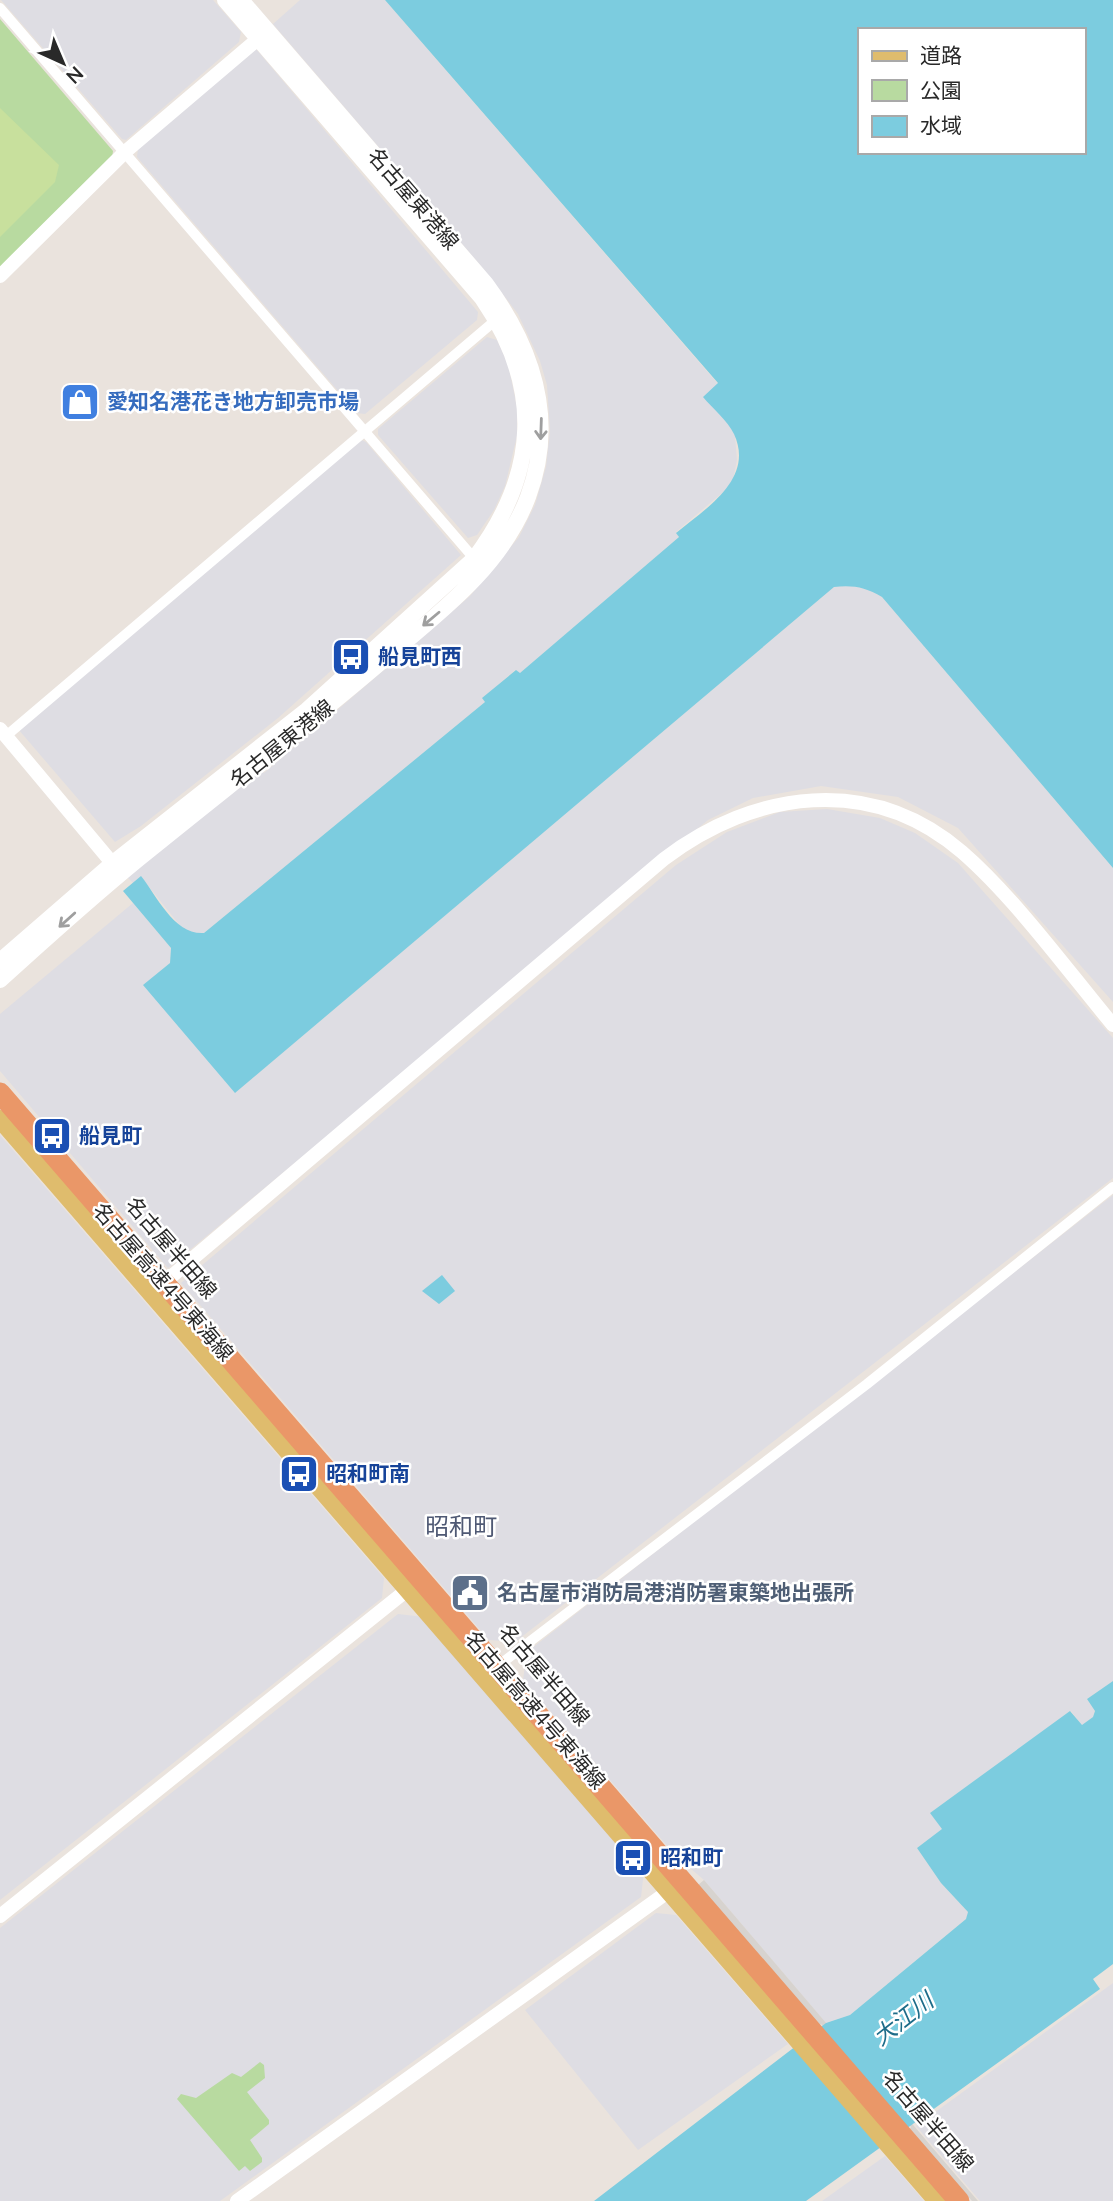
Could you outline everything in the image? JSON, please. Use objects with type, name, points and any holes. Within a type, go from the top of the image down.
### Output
[{"type":"highway","name":"名古屋高速4号東海線","points":[[0,1093],[959,2201]]},
{"type":"highway","name":"名古屋高速4号東海線","points":[[0,1116],[586,1786],[940,2201]]},
{"type":"main road","name":"名古屋東港線","points":[[225,0],[482,298],[497,319],[514,352],[527,403],[526,433],[510,502],[479,564]]},
{"type":"main road","name":"名古屋東港線","points":[[0,961],[117,868],[315,718],[479,564],[527,498],[540,457],[538,386],[521,338],[486,284],[241,0]]},
{"type":"main road","name":"名古屋東港線","points":[[0,980],[117,868]]},
{"type":"main road","name":"名古屋半田線","points":[[0,1086],[503,1662],[968,2201]]},
{"type":"main road","points":[[0,1116],[407,1590],[940,2201]]},
{"type":"street","points":[[0,8],[479,564]]},
{"type":"street","points":[[0,276],[125,152],[259,38]]},
{"type":"street","points":[[117,868],[3,732],[497,319]]},
{"type":"street","points":[[150,1293],[664,859],[709,829],[758,808],[806,800],[853,803],[900,815],[943,838],[984,874],[1113,1025]]},
{"type":"street","points":[[484,1678],[867,1384],[1113,1187]]},
{"type":"street","points":[[0,1916],[407,1590]]},
{"type":"street","points":[[237,2201],[669,1891]]},
{"type":"shaded area","points":[[1,0],[213,0],[241,32],[239,42],[126,140],[122,139]]},
{"type":"shaded area","points":[[300,0],[385,0],[718,384],[735,436],[737,460],[733,480],[728,488],[676,532],[679,537],[519,674],[515,670],[483,698],[485,702],[204,933],[195,934],[182,928],[141,877],[133,883],[125,875],[261,770],[264,773],[470,596],[519,537],[535,505],[546,467],[550,431],[547,385],[540,361],[518,314],[481,266],[273,24]]},
{"type":"shaded area","points":[[256,49],[478,312],[477,320],[365,414],[357,413],[137,157],[138,149]]},
{"type":"shaded area","points":[[487,337],[497,340],[508,364],[517,407],[517,436],[505,486],[494,510],[477,535],[468,538],[378,435],[378,429]]},
{"type":"shaded area","points":[[359,439],[366,442],[461,555],[278,718],[141,826],[115,842],[18,729]]},
{"type":"shaded area","points":[[852,585],[868,589],[882,597],[1113,868],[1113,1002],[958,828],[898,797],[821,786],[753,798],[708,820],[168,1268],[0,1071],[0,1014],[133,903],[171,948],[170,963],[144,985],[236,1092],[834,587]]},
{"type":"shaded area","points":[[827,809],[880,818],[915,833],[958,863],[1113,1038],[1113,1178],[515,1642],[489,1640],[181,1283],[676,865],[727,832],[780,812]]},
{"type":"shaded area","points":[[0,1135],[384,1578],[382,1598],[0,1900]]},
{"type":"shaded area","points":[[1113,1195],[1113,1681],[1087,1699],[1095,1711],[1093,1717],[1082,1726],[1071,1711],[930,1813],[943,1829],[917,1848],[941,1883],[968,1912],[967,1918],[850,2015],[826,2023],[704,1880],[677,1857],[523,1680],[527,1652]]},
{"type":"shaded area","points":[[398,1614],[424,1617],[644,1871],[641,1897],[220,2201],[0,2201],[0,1928]]},
{"type":"shaded area","points":[[704,1880],[978,2201],[972,2201],[821,2024],[818,2026],[698,1885]]},
{"type":"shaded area","points":[[656,1913],[676,1915],[788,2044],[638,2150],[525,2010]]},
{"type":"shaded area","points":[[1113,1983],[1113,2201],[980,2201],[916,2126]]},
{"type":"shaded area","points":[[885,2156],[924,2201],[822,2201]]},
{"type":"green space","points":[[0,19],[113,151],[112,158],[0,268]]},
{"type":"green space","points":[[0,108],[59,165],[55,182],[0,237]]},
{"type":"green space","points":[[260,2062],[264,2065],[265,2078],[247,2092],[269,2120],[269,2124],[250,2140],[262,2162],[250,2171],[245,2166],[239,2171],[177,2099],[181,2094],[196,2098],[232,2073],[241,2077]]},
{"type":"water","points":[[385,0],[1113,0],[1113,868],[882,597],[859,588],[834,587],[235,1093],[143,985],[170,963],[171,948],[123,891],[141,876],[175,921],[193,932],[204,933],[485,702],[482,698],[516,670],[520,673],[679,537],[676,533],[713,503],[733,479],[739,450],[734,434],[703,397],[718,383]]},
{"type":"water","points":[[442,1275],[455,1291],[439,1304],[422,1291]]},
{"type":"water","name":"大江川","points":[[1113,1681],[1113,1964],[1093,1979],[1100,1989],[806,2201],[594,2201],[826,2023],[850,2015],[966,1919],[968,1912],[941,1883],[917,1848],[942,1829],[930,1813],[1070,1711],[1082,1725],[1093,1717],[1095,1711],[1087,1699]]},
{"type":"place","name":"愛知名港花き地方卸売市場","points":[[80,402]]},
{"type":"place","name":"船見町西","points":[[351,657]]},
{"type":"place","name":"船見町","points":[[52,1136]]},
{"type":"place","name":"昭和町南","points":[[299,1474]]},
{"type":"place","name":"名古屋市消防局港消防署東築地出張所","points":[[470,1593]]},
{"type":"place","name":"昭和町","points":[[633,1858]]},
{"type":"district","name":"昭和町","points":[[461,1527]]}]
